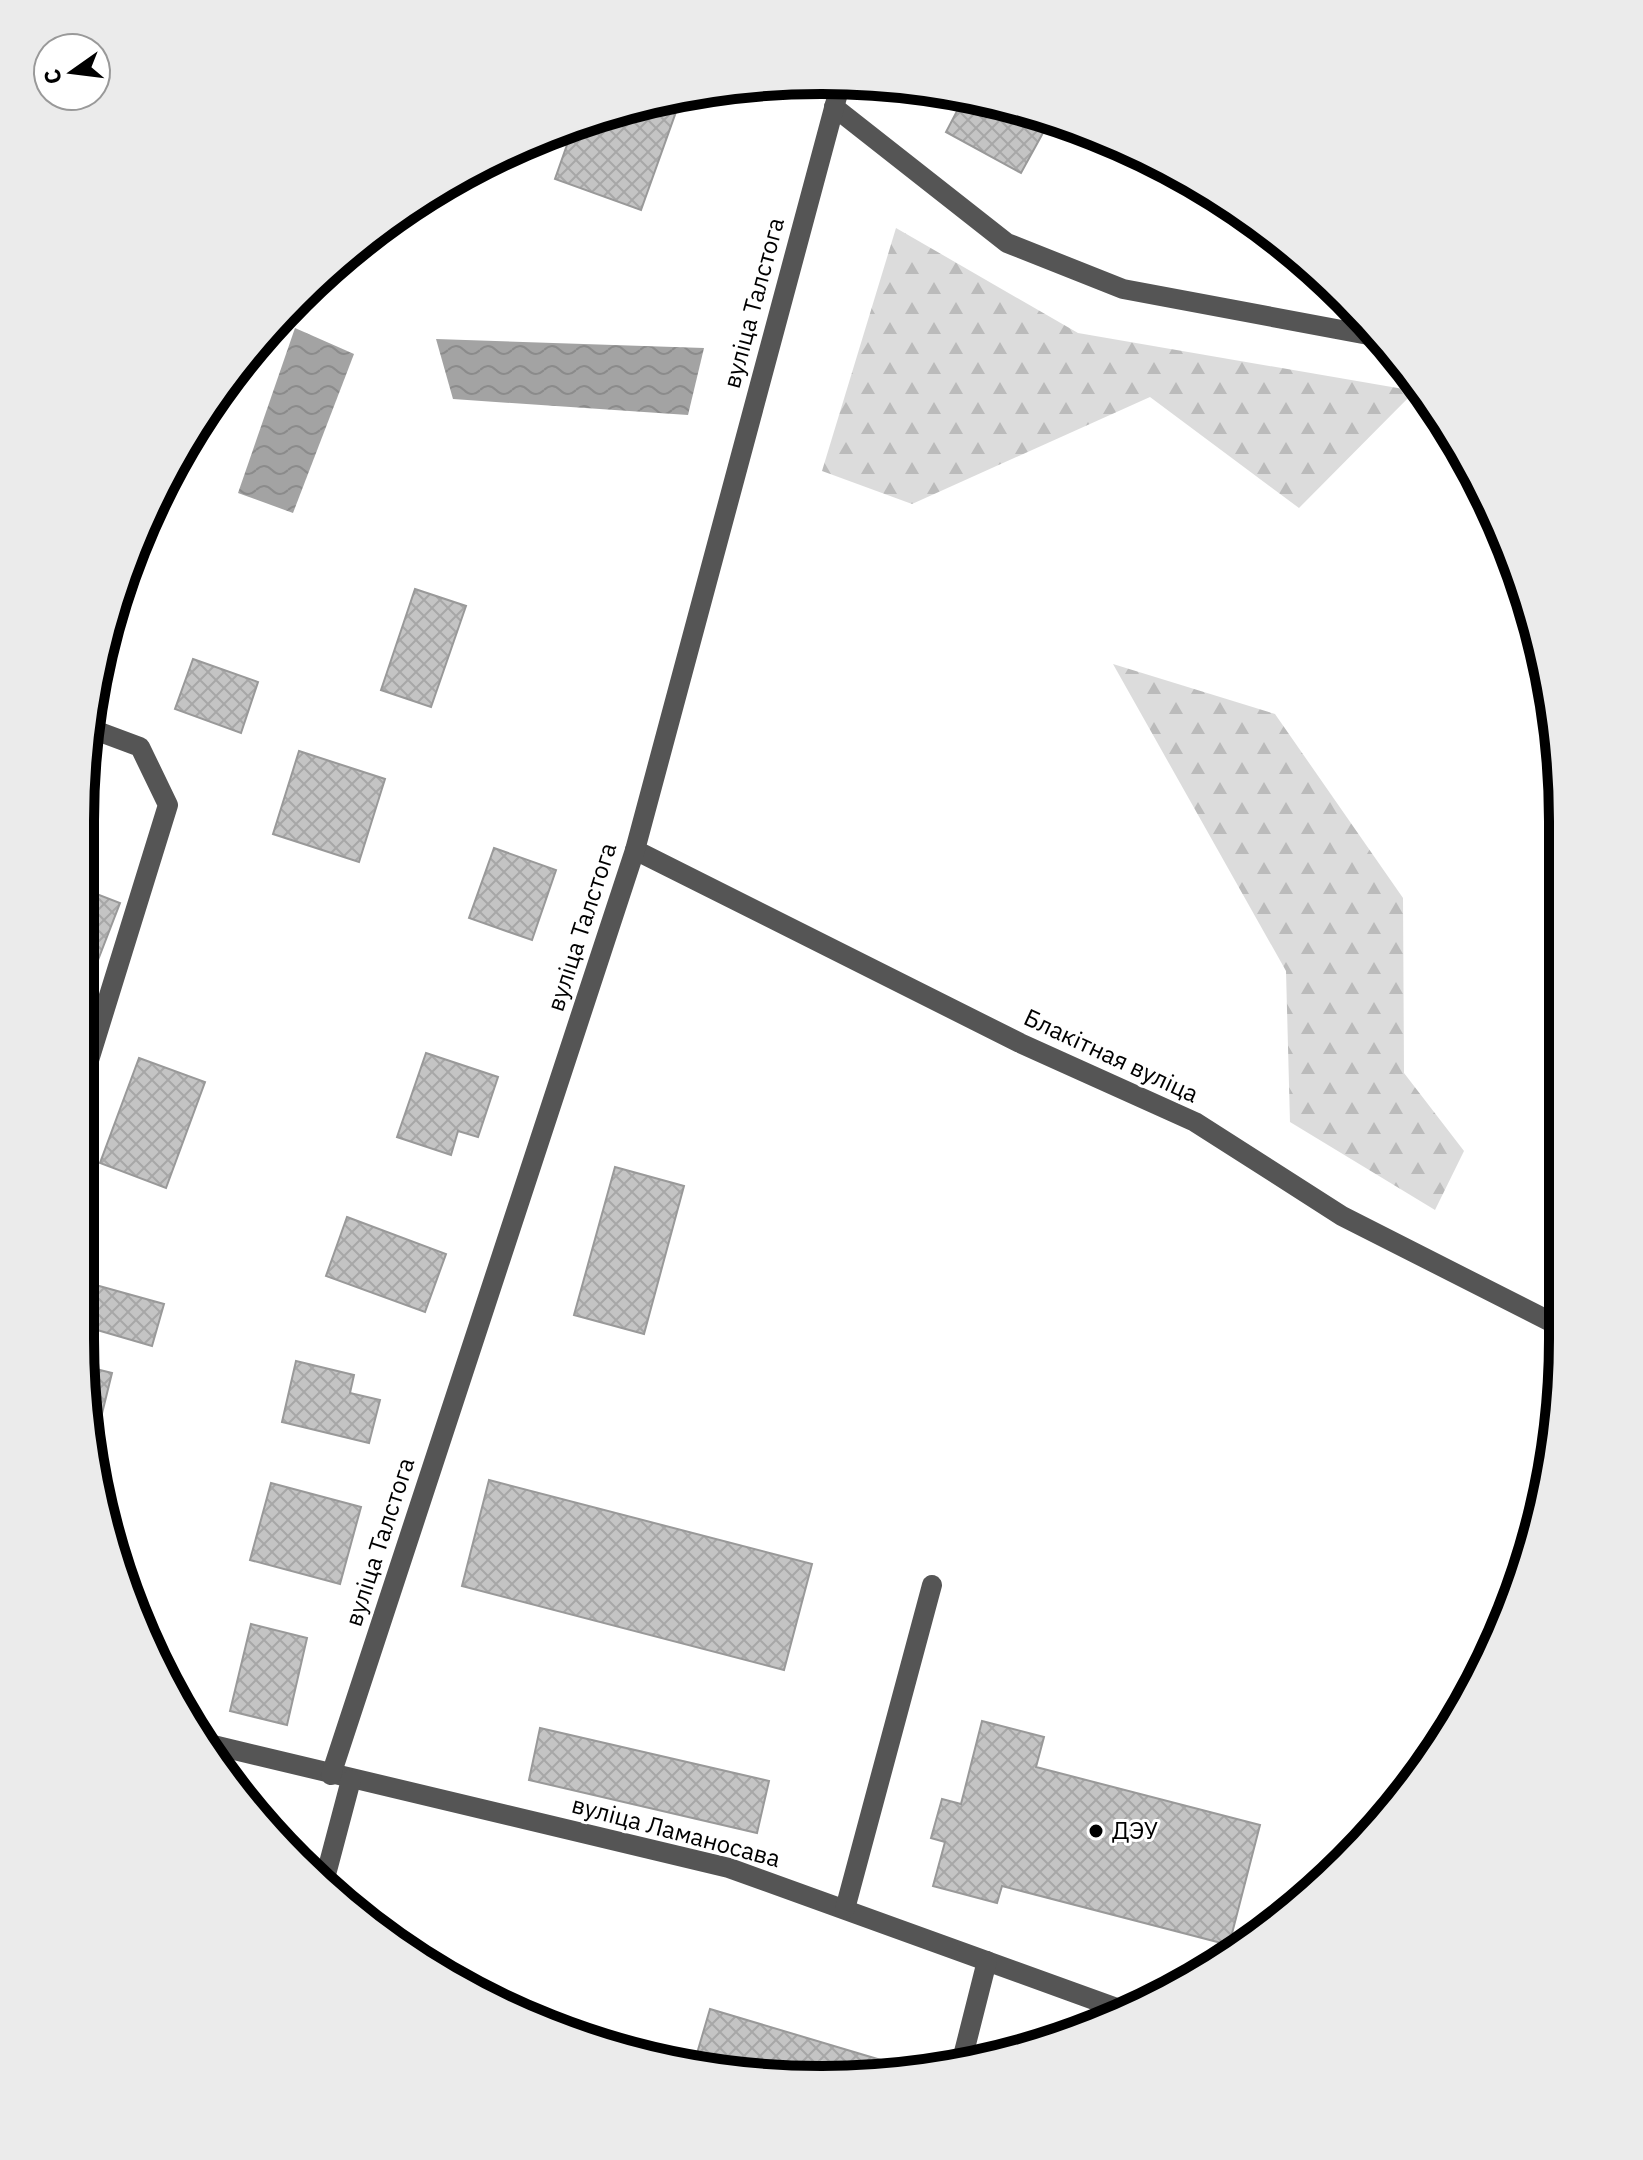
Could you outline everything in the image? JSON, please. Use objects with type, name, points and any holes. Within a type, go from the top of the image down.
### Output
[{"type":"street","name":"вуліца Талстога","points":[[326,1870],[341,1777],[635,850],[837,95]]},
{"type":"street","points":[[834,107],[1007,243],[1123,289],[1360,333]]},
{"type":"street","points":[[94,1044],[168,805],[140,747],[100,732]]},
{"type":"street","name":"Блакітная вуліца","points":[[635,850],[1020,1043],[1195,1122],[1342,1216],[1549,1321]]},
{"type":"street","points":[[845,1909],[932,1585]]},
{"type":"street","name":"вуліца Ламаносава","points":[[220,1747],[729,1868],[1111,2006]]},
{"type":"street","points":[[964,2052],[987,1961]]},
{"type":"green space","points":[[896,228],[1078,333],[1406,390],[1411,395],[1299,508],[1150,397],[912,504],[822,471]]},
{"type":"green space","points":[[1113,664],[1275,714],[1403,898],[1404,1073],[1464,1151],[1435,1210],[1290,1122],[1286,971]]},
{"type":"water","points":[[295,328],[354,354],[293,513],[238,493]]},
{"type":"water","points":[[436,339],[704,348],[688,415],[453,399]]},
{"type":"building","points":[[959,107],[1045,130],[1021,173],[946,132]]},
{"type":"building","points":[[677,109],[641,210],[555,179],[569,140],[633,119]]},
{"type":"building","points":[[415,589],[466,606],[431,707],[381,690]]},
{"type":"building","points":[[193,659],[258,682],[241,733],[175,709]]},
{"type":"building","points":[[299,751],[385,779],[359,862],[273,834]]},
{"type":"building","points":[[494,848],[556,870],[532,940],[469,918]]},
{"type":"building","points":[[94,893],[120,903],[98,960],[94,958]]},
{"type":"building","points":[[426,1053],[498,1077],[478,1137],[458,1131],[451,1155],[397,1137]]},
{"type":"building","points":[[139,1058],[205,1082],[166,1188],[100,1163]]},
{"type":"building","points":[[615,1167],[684,1186],[644,1334],[574,1315]]},
{"type":"building","points":[[347,1217],[446,1254],[425,1312],[326,1276]]},
{"type":"building","points":[[94,1285],[164,1304],[152,1346],[94,1329]]},
{"type":"building","points":[[296,1361],[354,1375],[350,1393],[380,1400],[369,1443],[282,1422]]},
{"type":"building","points":[[95,1369],[112,1373],[99,1425]]},
{"type":"building","points":[[489,1480],[812,1564],[784,1670],[462,1586]]},
{"type":"building","points":[[271,1483],[361,1507],[340,1584],[250,1560]]},
{"type":"building","points":[[251,1624],[307,1638],[287,1725],[230,1711]]},
{"type":"building","name":"ДЭУ","points":[[982,1721],[1044,1737],[1036,1767],[1260,1825],[1230,1940],[1225,1944],[1002,1886],[997,1903],[933,1886],[945,1842],[931,1838],[942,1799],[961,1804]]},
{"type":"building","points":[[540,1728],[769,1781],[757,1833],[529,1780]]},
{"type":"building","points":[[710,2009],[889,2062],[822,2066],[727,2060],[697,2055]]},
{"type":"place","name":"ДЭУ","points":[[1096,1831]]}]
